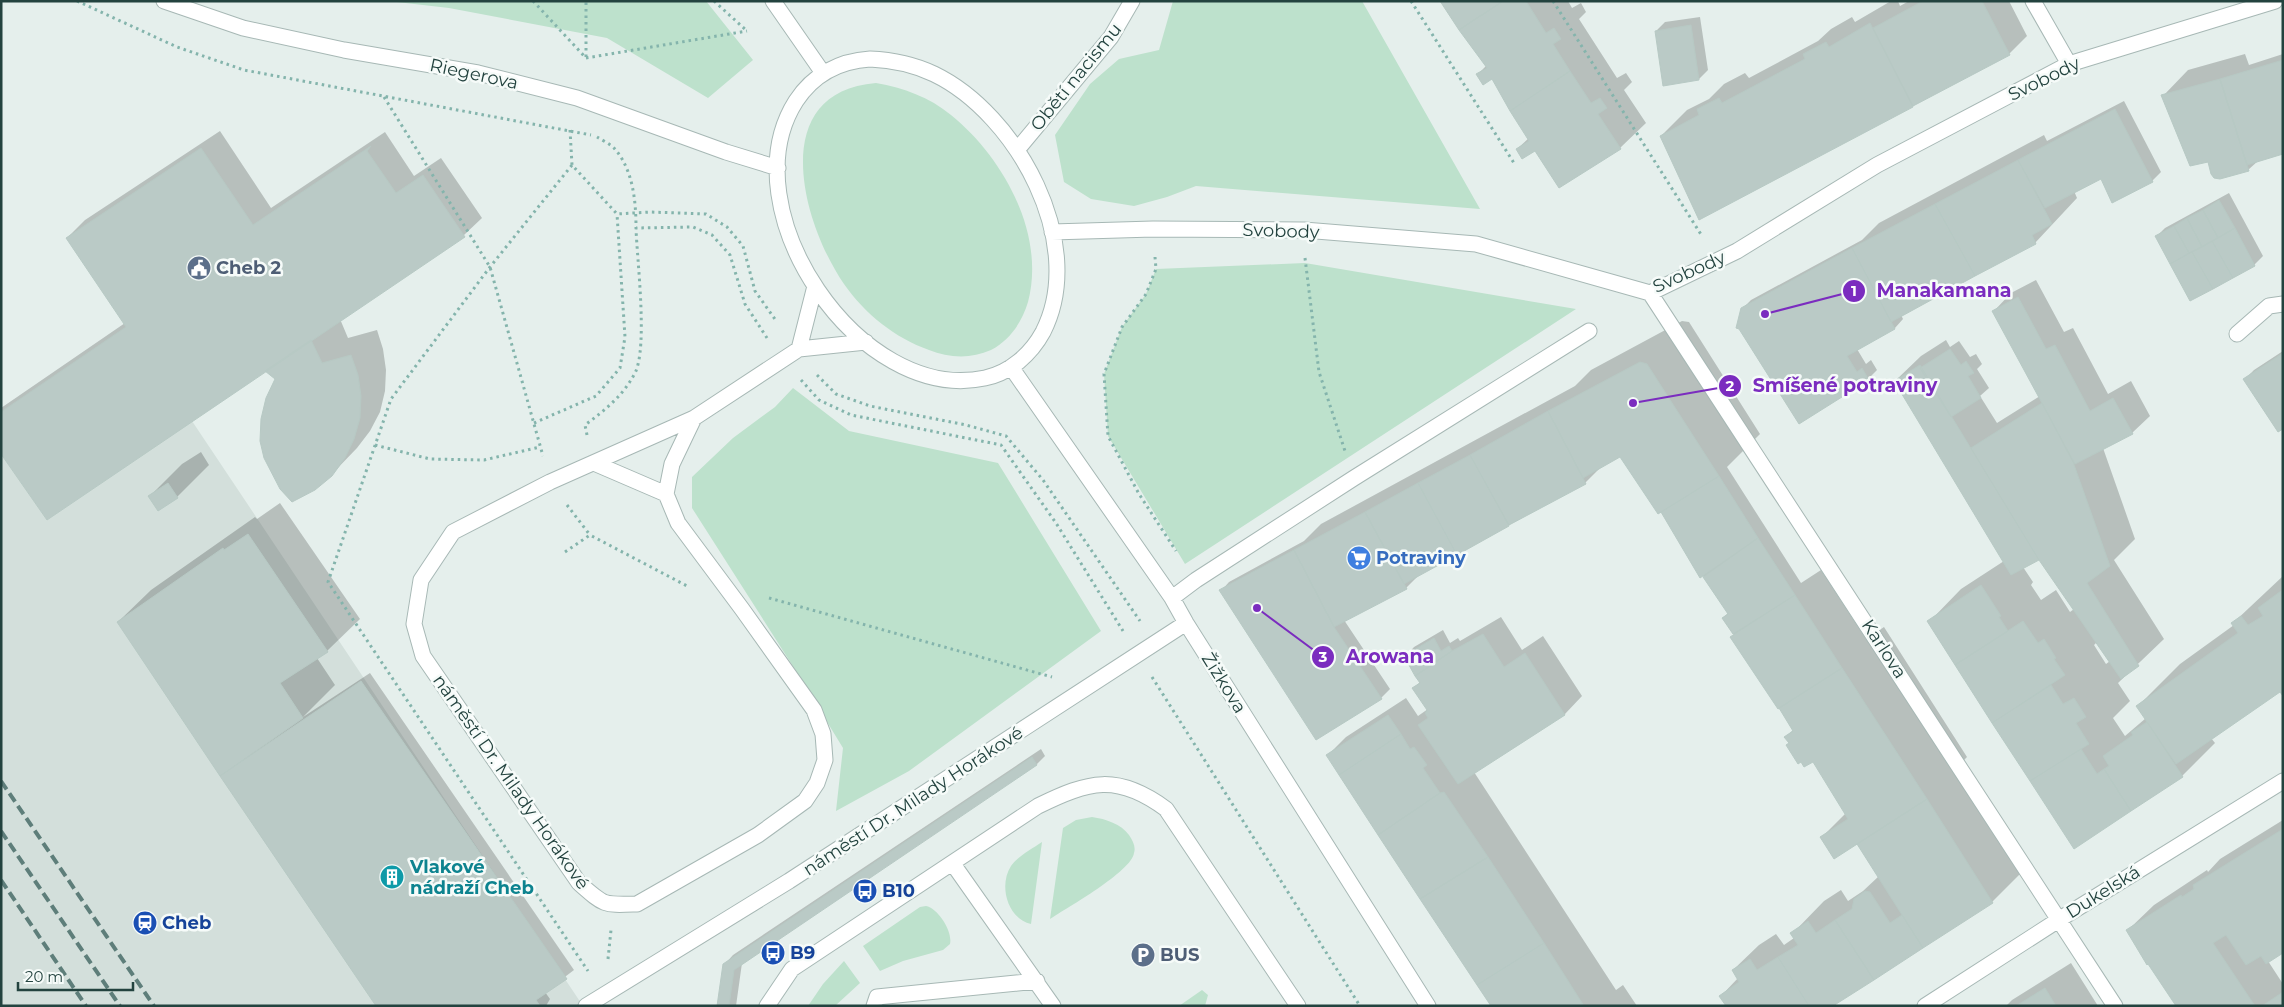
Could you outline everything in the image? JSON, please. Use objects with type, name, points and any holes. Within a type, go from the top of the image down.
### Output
[{"type":"street","name":"Riegerova","points":[[164,1],[242,28],[344,50],[478,73],[578,98],[726,152],[778,168]]},
{"type":"street","points":[[773,1],[823,73]]},
{"type":"street","name":"Obětí nacismu","points":[[1017,150],[1111,37],[1132,1]]},
{"type":"street","points":[[2033,1],[2069,64]]},
{"type":"street","name":"Svobody","points":[[1052,232],[1153,229],[1304,230],[1476,244],[1650,292],[1737,251],[1877,165],[2069,64],[2275,1]]},
{"type":"street","points":[[870,59],[899,62],[921,68],[949,83],[975,102],[999,126],[1017,150],[1043,200],[1052,232],[1057,279],[1052,309],[1037,342],[1012,367],[986,378],[957,381],[914,372],[866,342],[842,320],[815,286],[802,263],[789,232],[781,200],[778,168],[783,130],[790,110],[802,92],[823,73],[848,62],[870,59]]},
{"type":"street","points":[[799,349],[815,286]]},
{"type":"street","name":"Karlova","points":[[1650,292],[2116,1006]]},
{"type":"street","points":[[2237,334],[2269,306],[2283,304]]},
{"type":"street","points":[[1172,598],[1196,580],[1354,478],[1589,331]]},
{"type":"street","name":"náměstí Dr. Milady Horákové","points":[[666,494],[678,523],[814,710],[823,734],[825,760],[817,783],[805,802],[758,834],[637,904],[614,905],[601,903],[579,883],[423,656],[414,624],[421,580],[453,532],[550,482],[694,418],[799,349],[866,342]]},
{"type":"street","name":"Žižkova","points":[[1012,367],[1172,598],[1428,1006]]},
{"type":"street","points":[[594,463],[666,494],[672,464],[694,418]]},
{"type":"street","name":"náměstí Dr. Milady Horákové","points":[[586,1006],[789,881],[1186,623]]},
{"type":"street","name":"Dukelská","points":[[1925,1006],[2060,918],[2283,781]]},
{"type":"street","points":[[768,1006],[792,969],[1038,806],[1072,790],[1087,786],[1116,784],[1137,791],[1166,809],[1298,1006]]},
{"type":"street","points":[[953,864],[1053,1006]]},
{"type":"street","points":[[874,1006],[878,997],[1037,981]]},
{"type":"path","points":[[77,1],[177,47],[244,70],[596,136],[613,147],[626,166],[634,193],[642,340],[635,372],[613,404],[585,425],[594,463]]},
{"type":"path","points":[[533,1],[586,58]]},
{"type":"path","points":[[586,1],[586,58]]},
{"type":"path","points":[[586,58],[747,31],[714,1]]},
{"type":"path","points":[[1411,1],[1514,163]]},
{"type":"path","points":[[1553,1],[1701,236],[1721,226],[1737,251]]},
{"type":"path","points":[[384,96],[490,267],[550,482],[590,535],[693,589]]},
{"type":"path","points":[[534,423],[596,396],[620,368],[626,337],[617,214]]},
{"type":"path","points":[[636,228],[693,227],[712,235],[730,255],[745,304],[783,360],[819,400],[851,416],[1001,445],[1056,523],[1360,1006]]},
{"type":"path","points":[[1153,229],[1156,269],[1146,294],[1122,327],[1104,374],[1108,436],[1139,494],[1196,580]]},
{"type":"path","points":[[1304,230],[1305,263],[1319,372],[1354,478]]},
{"type":"path","points":[[375,444],[430,459],[484,460],[540,447]]},
{"type":"path","points":[[565,552],[590,535]]},
{"type":"path","points":[[736,601],[748,592],[1088,687]]},
{"type":"path","points":[[604,994],[614,905]]},
{"type":"shaded area","points":[[192,421],[583,1006],[1,1006],[1,454],[47,520]]},
{"type":"green space","points":[[388,1],[706,1],[753,60],[708,98],[607,38],[449,8]]},
{"type":"green space","points":[[1173,1],[1362,1],[1480,209],[1196,186],[1167,197],[1134,206],[1091,199],[1064,182],[1055,135],[1090,84],[1119,59],[1159,50]]},
{"type":"green space","points":[[876,83],[916,94],[934,103],[951,115],[970,132],[987,152],[1003,175],[1016,199],[1025,224],[1031,250],[1032,276],[1028,302],[1014,330],[1004,341],[991,350],[968,356],[944,355],[916,345],[893,332],[871,315],[852,295],[829,258],[816,228],[807,196],[803,164],[806,134],[819,110],[841,92]]},
{"type":"green space","points":[[1305,263],[1576,309],[1185,564],[1108,436],[1104,374],[1122,327],[1146,294],[1156,269]]},
{"type":"green space","points":[[793,388],[849,431],[998,463],[1101,631],[909,771],[836,811],[843,748],[692,508],[692,477],[733,438],[775,407]]},
{"type":"green space","points":[[1092,817],[1108,821],[1126,831],[1135,848],[1131,861],[1111,879],[1050,919],[1063,828],[1076,820]]},
{"type":"green space","points":[[1042,842],[1031,924],[1016,916],[1011,909],[1005,883],[1007,874],[1014,862]]},
{"type":"green space","points":[[926,906],[935,911],[944,921],[949,933],[950,944],[943,950],[903,961],[880,971],[863,946],[920,907]]},
{"type":"green space","points":[[844,961],[860,983],[835,1006],[808,1006],[823,984]]},
{"type":"green space","points":[[1202,990],[1208,995],[1205,1006],[1179,1006]]},
{"type":"building","points":[[1440,1],[1503,1],[1459,30]]},
{"type":"building","points":[[1503,1],[1526,1],[1546,33],[1554,28],[1561,39],[1553,44],[1570,71],[1510,111],[1492,79],[1483,85],[1476,74],[1487,68],[1459,30]]},
{"type":"building","points":[[1923,1],[1982,1],[2010,55],[1913,106],[1873,28]]},
{"type":"building","points":[[1870,23],[1913,107],[1699,220],[1660,136],[1699,115],[1697,109],[1719,98],[1722,103],[1805,59],[1803,54],[1826,42],[1829,47]]},
{"type":"building","points":[[1691,25],[1699,80],[1663,86],[1655,31]]},
{"type":"building","points":[[2283,60],[2283,154],[2247,165],[2220,79]]},
{"type":"building","points":[[1570,71],[1591,103],[1600,98],[1607,108],[1598,114],[1621,149],[1559,188],[1535,151],[1522,159],[1516,149],[1529,141],[1510,111]]},
{"type":"building","points":[[2220,79],[2249,171],[2220,179],[2214,178],[2211,174],[2208,162],[2190,166],[2161,95]]},
{"type":"building","points":[[2115,109],[2153,182],[2112,203],[2101,179],[2045,208],[2018,160]]},
{"type":"building","points":[[371,146],[367,151],[396,193],[423,175],[465,237],[47,520],[1,454],[1,412],[126,327],[66,238],[201,148],[253,225]]},
{"type":"building","points":[[2018,160],[2052,224],[2032,235],[2036,244],[1975,276],[1935,204]]},
{"type":"building","points":[[2219,200],[2235,228],[2218,238],[2203,210]]},
{"type":"building","points":[[1935,204],[1975,276],[1891,322],[1852,248]]},
{"type":"building","points":[[2203,210],[2218,238],[2202,247],[2187,218]]},
{"type":"building","points":[[2187,218],[2202,247],[2189,253],[2174,226]]},
{"type":"building","points":[[2174,226],[2189,253],[2170,264],[2155,236]]},
{"type":"building","points":[[2235,228],[2255,266],[2233,278],[2212,241]]},
{"type":"building","points":[[2212,241],[2233,278],[2213,289],[2192,252]]},
{"type":"building","points":[[1852,248],[1895,329],[1847,356],[1857,372],[1862,368],[1869,380],[1799,424],[1739,329],[1736,328],[1741,308]]},
{"type":"building","points":[[2192,252],[2213,289],[2190,301],[2170,264]]},
{"type":"building","points":[[2018,297],[2046,349],[2055,345],[2090,411],[2113,398],[2133,434],[2075,464],[1992,311]]},
{"type":"building","points":[[311,340],[322,363],[351,355],[358,375],[361,396],[360,418],[354,439],[345,458],[332,476],[315,490],[292,502],[280,489],[264,458],[260,441],[261,419],[266,398],[275,379],[265,371]]},
{"type":"building","points":[[1950,349],[1961,365],[1966,361],[1974,373],[1968,376],[1981,398],[1951,417],[1920,368]]},
{"type":"building","points":[[2283,353],[2283,429],[2278,432],[2243,379]]},
{"type":"building","points":[[1640,362],[1647,364],[1719,476],[1658,514],[1620,457],[1583,478],[1548,411]]},
{"type":"building","points":[[1920,365],[2039,560],[2011,575],[1894,381]]},
{"type":"building","points":[[2042,403],[2073,462],[2110,566],[2087,583],[2139,666],[2121,679],[2039,560],[1971,448]]},
{"type":"building","points":[[1548,411],[1586,484],[1509,525],[1470,455]]},
{"type":"building","points":[[1470,455],[1509,526],[1457,555],[1418,483]]},
{"type":"building","points":[[1719,476],[1758,538],[1700,578],[1661,512]]},
{"type":"building","points":[[168,483],[178,498],[158,511],[148,496]]},
{"type":"building","points":[[1418,483],[1457,555],[1404,584],[1365,512]]},
{"type":"building","points":[[1365,512],[1407,589],[1334,627],[1294,550]]},
{"type":"building","points":[[248,534],[328,652],[280,683],[303,718],[220,776],[117,622],[223,548],[224,550]]},
{"type":"building","points":[[1758,538],[1795,595],[1733,634],[1722,618],[1728,614],[1703,577]]},
{"type":"building","points":[[1294,550],[1334,627],[1382,699],[1316,740],[1219,590]]},
{"type":"building","points":[[1981,585],[2001,616],[1999,617],[2008,631],[1955,665],[1927,621]]},
{"type":"building","points":[[2281,591],[2283,696],[2280,692],[2176,764],[2136,706],[2238,633],[2231,623],[2241,616],[2248,625],[2263,616],[2258,608]]},
{"type":"building","points":[[1795,595],[1842,668],[1778,709],[1730,637]]},
{"type":"building","points":[[2023,621],[2038,643],[2044,639],[2065,675],[1992,723],[1955,665]]},
{"type":"building","points":[[1483,634],[1504,667],[1525,653],[1565,715],[1458,784],[1418,725],[1428,718],[1425,713],[1427,710],[1412,688],[1420,683],[1415,676],[1452,651]]},
{"type":"building","points":[[1434,638],[1441,651],[1449,646],[1452,651],[1415,676],[1404,656]]},
{"type":"building","points":[[1842,668],[1927,799],[1834,859],[1820,837],[1848,819],[1813,762],[1804,767],[1801,762],[1798,764],[1786,745],[1789,743],[1784,737],[1793,731],[1779,708]]},
{"type":"building","name":"Vlakové nádraží Cheb","points":[[361,681],[567,979],[536,1000],[540,1006],[376,1006],[220,776]]},
{"type":"building","points":[[2051,685],[2063,704],[2074,698],[2086,717],[2076,723],[2089,744],[2030,781],[1992,723]]},
{"type":"building","points":[[1388,715],[1401,734],[1339,775],[1326,755]]},
{"type":"building","points":[[2147,722],[2183,777],[2131,811],[2104,769],[2109,766],[2103,756],[2133,735],[2131,732]]},
{"type":"building","points":[[1401,734],[1410,749],[1414,747],[1427,765],[1423,768],[1440,793],[1378,835],[1339,775]]},
{"type":"building","points":[[2081,749],[2097,774],[2104,769],[2131,811],[2074,849],[2030,781]]},
{"type":"building","points":[[1032,757],[1037,765],[734,970],[729,1006],[717,1006],[723,964]]},
{"type":"building","points":[[1444,792],[1488,857],[1420,899],[1378,835]]},
{"type":"building","points":[[1927,799],[1993,903],[1923,948],[1857,844]]},
{"type":"building","points":[[2283,829],[2283,953],[2266,964],[2261,956],[2246,965],[2226,935],[2213,943],[2255,1006],[2176,1006],[2147,965],[2126,930],[2181,895],[2182,897],[2194,889],[2193,885]]},
{"type":"building","points":[[1488,857],[1544,943],[1477,985],[1420,899]]},
{"type":"building","points":[[1865,891],[1870,892],[1890,923],[1902,915],[1923,948],[1874,980],[1835,920],[1852,909],[1854,899]]},
{"type":"building","points":[[1835,920],[1874,980],[1833,1006],[1809,1006],[1778,957],[1798,945],[1790,933],[1808,921],[1816,933]]},
{"type":"building","points":[[1544,943],[1584,1006],[1491,1006],[1477,985]]},
{"type":"building","points":[[1778,957],[1809,1006],[1726,1006],[1719,996],[1739,982],[1732,970],[1750,959],[1757,970]]},
{"type":"building","points":[[2045,988],[2056,1006],[2016,1006]]},
{"type":"building","points":[[2283,992],[2283,1006],[2262,1006]]},
{"type":"railway","points":[[1,781],[154,1006]]},
{"type":"railway","points":[[1,831],[120,1006]]},
{"type":"railway","points":[[1,880],[86,1006]]},
{"type":"place","name":"Cheb 2","points":[[199,268]]},
{"type":"place","name":"Manakamana","points":[[1765,314]]},
{"type":"place","name":"Smíšené potraviny","points":[[1633,403]]},
{"type":"place","name":"Potraviny","points":[[1359,558]]},
{"type":"place","name":"Arowana","points":[[1257,608]]},
{"type":"place","name":"Vlakové nádraží Cheb","points":[[392,877]]},
{"type":"place","name":"B10","points":[[865,891]]},
{"type":"place","name":"Cheb","points":[[145,923]]},
{"type":"place","name":"B9","points":[[773,953]]},
{"type":"place","name":"BUS","points":[[1143,955]]}]
